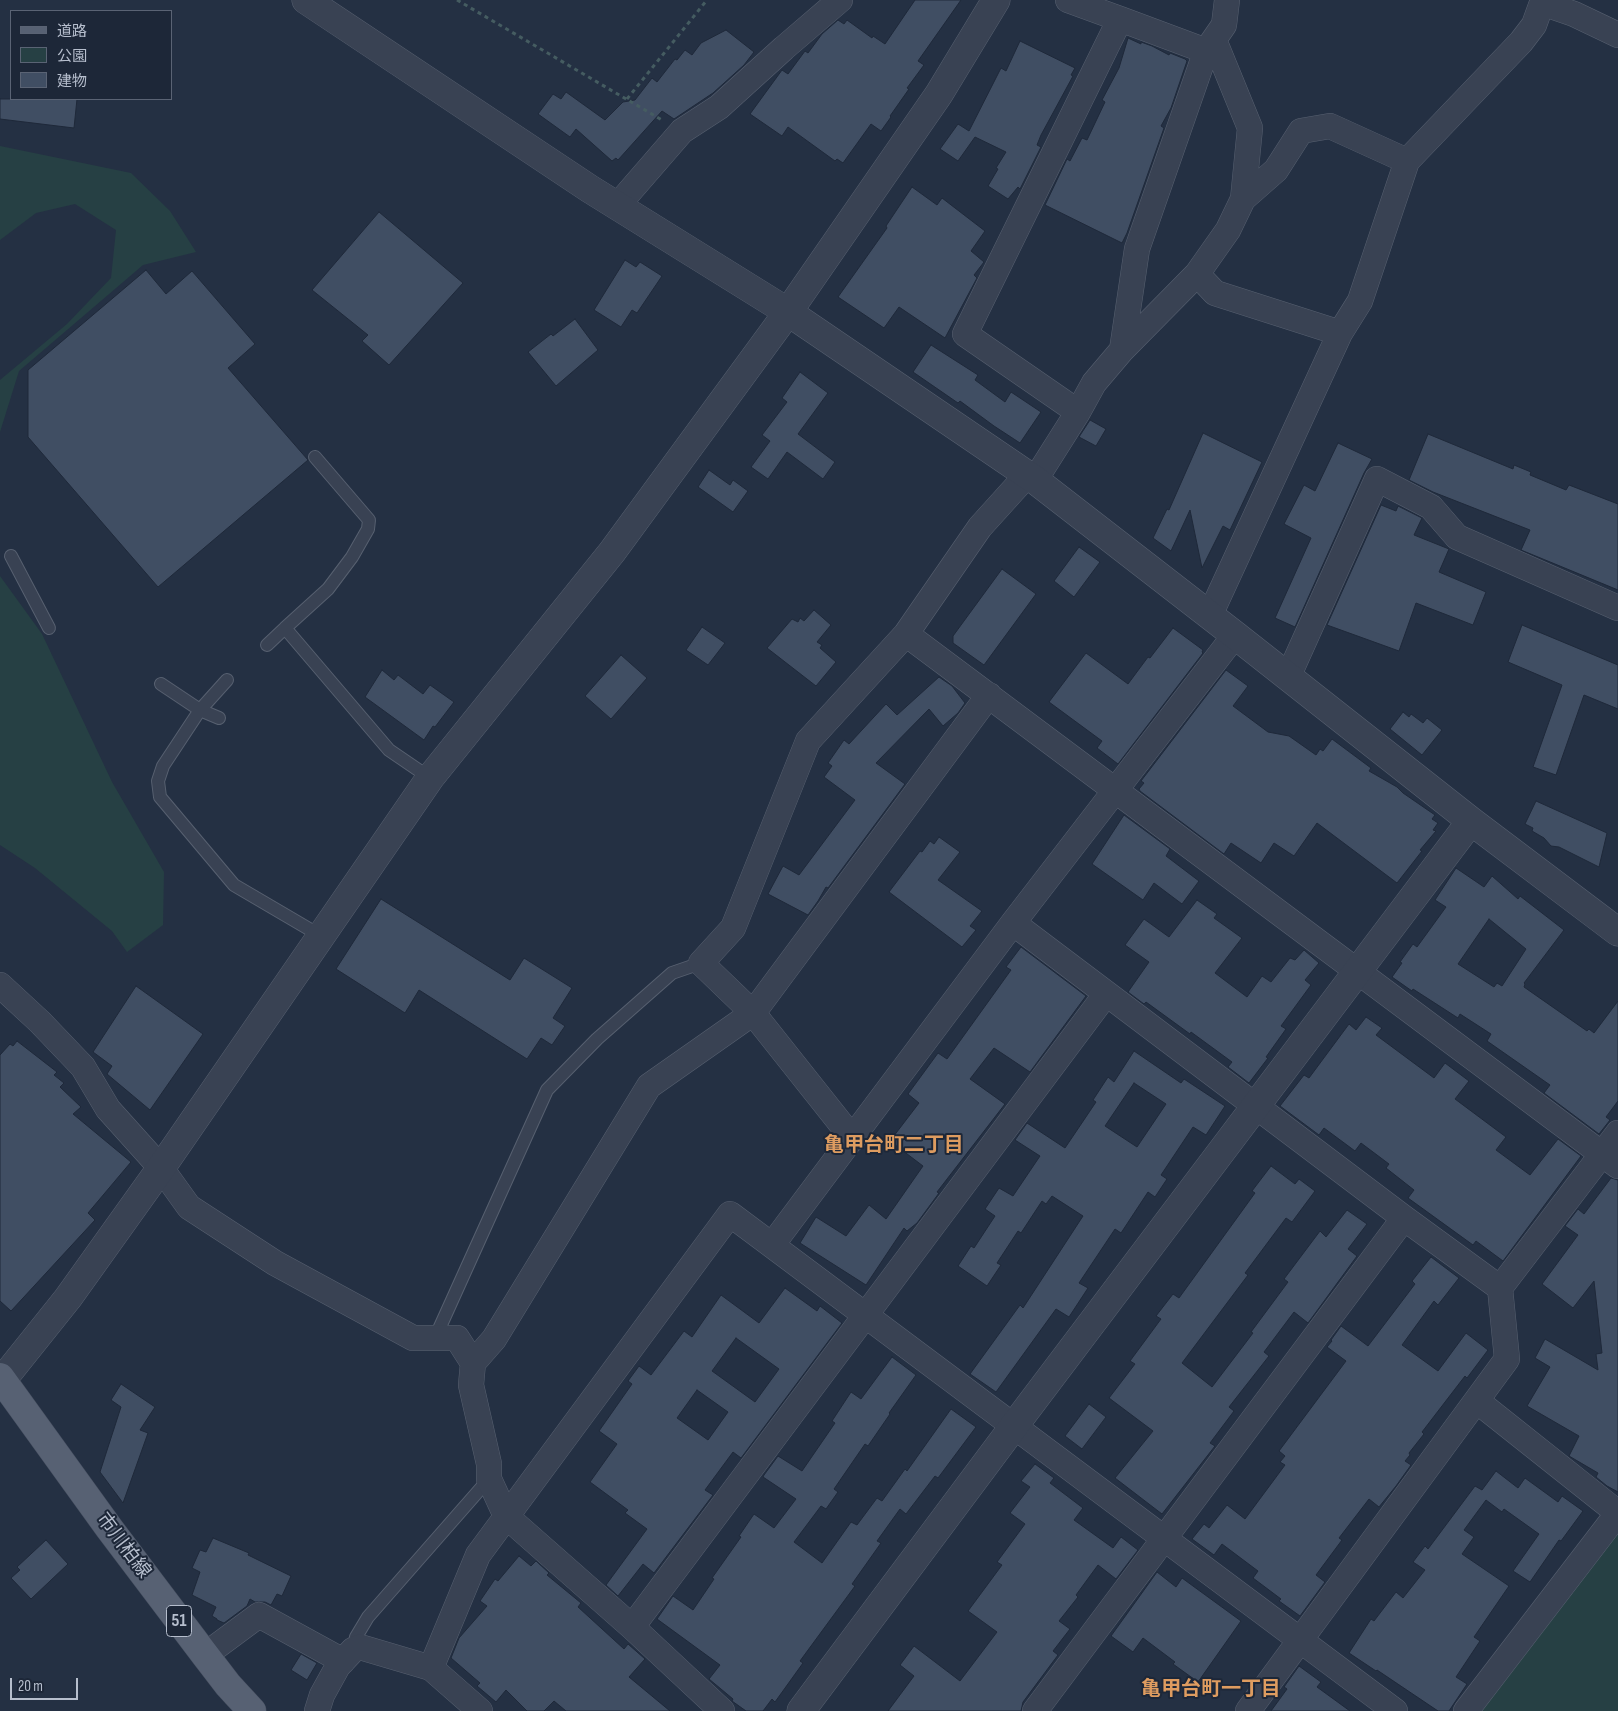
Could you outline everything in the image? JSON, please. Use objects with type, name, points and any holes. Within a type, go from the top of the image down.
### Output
[{"type":"main road","name":"市川柏線","points":[[1,1380],[204,1656],[252,1711]]},
{"type":"street","points":[[306,0],[617,206],[788,312],[1031,478],[1618,932]]},
{"type":"street","points":[[617,206],[682,131],[719,107],[840,0]]},
{"type":"street","points":[[1,1380],[68,1298],[161,1168],[430,778],[612,552],[788,312],[939,94],[996,0]]},
{"type":"street","points":[[852,1139],[753,1013],[701,963],[733,928],[808,740],[906,634],[980,527],[1031,478],[1078,412],[1094,383],[1122,350],[1197,274],[1228,230],[1243,199],[1250,128],[1210,45],[1068,0]]},
{"type":"street","points":[[1122,350],[1137,249],[1210,45],[1224,25],[1227,0]]},
{"type":"street","points":[[1210,615],[1340,333],[1360,301],[1408,160],[1521,42],[1534,24],[1543,1],[1618,35]]},
{"type":"street","points":[[1078,412],[965,334],[1120,18]]},
{"type":"street","points":[[1243,199],[1276,170],[1301,131],[1330,126],[1408,160]]},
{"type":"street","points":[[1197,274],[1215,294],[1340,333]]},
{"type":"street","points":[[1288,677],[1377,479],[1431,506],[1457,536],[1618,608]]},
{"type":"street","points":[[906,634],[1610,1160]]},
{"type":"street","points":[[772,1245],[1013,923],[1235,634]]},
{"type":"street","points":[[722,1711],[632,1627],[506,1516],[489,1479],[489,1464],[471,1385],[473,1363],[494,1339],[649,1086],[753,1013],[989,695]]},
{"type":"street","points":[[801,1711],[1471,820]]},
{"type":"street","points":[[1013,923],[1404,1218],[1500,1288]]},
{"type":"street","points":[[0,985],[40,1022],[83,1068],[108,1109],[161,1168],[189,1207],[275,1263],[414,1338],[457,1338],[473,1363]]},
{"type":"street","points":[[632,1627],[1106,994]]},
{"type":"street","points":[[1248,1711],[1507,1358],[1500,1288],[1610,1160],[1618,1133]]},
{"type":"street","points":[[431,1668],[478,1555],[730,1214],[1395,1711]]},
{"type":"street","points":[[1036,1711],[1404,1218]]},
{"type":"street","points":[[1466,1711],[1618,1513],[1477,1401]]},
{"type":"street","points":[[204,1656],[259,1616],[348,1655]]},
{"type":"street","points":[[317,1711],[322,1695],[348,1655],[360,1647],[431,1668],[480,1711]]},
{"type":"lane","points":[[267,645],[328,589],[352,557],[368,529],[369,520],[315,457]]},
{"type":"lane","points":[[11,556],[49,628]]},
{"type":"lane","points":[[285,628],[389,750],[430,778]]},
{"type":"lane","points":[[227,680],[200,710],[162,766],[158,781],[160,797],[234,885],[321,936]]},
{"type":"lane","points":[[161,684],[200,710],[219,718]]},
{"type":"lane","points":[[435,1338],[547,1090],[597,1039],[672,973],[701,963]]},
{"type":"lane","points":[[348,1655],[368,1617],[489,1479]]},
{"type":"path","points":[[457,0],[682,131]]},
{"type":"path","points":[[627,99],[707,0]]},
{"type":"green space","points":[[0,146],[131,173],[170,211],[196,252],[143,265],[19,371],[0,432],[0,380],[67,324],[111,278],[116,230],[75,204],[36,213],[0,240]]},
{"type":"green space","points":[[0,576],[42,634],[112,782],[164,872],[163,925],[127,952],[112,931],[35,868],[0,845]]},
{"type":"green space","points":[[1618,1524],[1618,1711],[1478,1711]]},
{"type":"building","points":[[915,0],[961,0],[918,61],[924,65],[907,88],[909,89],[881,131],[871,124],[843,163],[837,159],[835,161],[788,127],[782,136],[750,114],[782,70],[788,74],[805,51],[808,53],[822,34],[838,20],[844,24],[847,20],[872,38],[873,36],[885,44]]},
{"type":"building","points":[[726,30],[754,52],[744,65],[713,93],[674,119],[662,111],[618,160],[616,158],[612,161],[576,129],[570,137],[538,114],[553,94],[561,99],[566,92],[605,120],[623,102],[635,100],[652,78],[657,82],[675,59],[677,60],[685,50],[692,55],[701,43]]},
{"type":"building","points":[[1128,38],[1187,61],[1171,108],[1161,126],[1164,128],[1122,243],[1045,205],[1067,159],[1070,161],[1082,138],[1087,140],[1105,102],[1102,100],[1119,68]]},
{"type":"building","points":[[1020,41],[1075,68],[1071,75],[1073,76],[1041,135],[1037,145],[1041,147],[1020,189],[1018,187],[1008,199],[988,186],[1006,152],[975,137],[958,161],[940,149],[958,124],[969,131],[1001,68],[1006,71]]},
{"type":"building","points":[[0,99],[77,100],[74,128],[0,119]]},
{"type":"building","points":[[912,187],[937,205],[942,198],[985,231],[971,251],[984,262],[974,275],[977,278],[945,338],[899,307],[884,328],[838,297],[887,228],[886,226]]},
{"type":"building","points":[[379,212],[463,283],[389,365],[362,341],[368,335],[312,290]]},
{"type":"building","points":[[625,260],[636,267],[640,262],[662,276],[637,313],[632,310],[621,327],[594,310]]},
{"type":"building","points":[[146,270],[166,294],[192,271],[255,344],[228,368],[308,460],[158,587],[28,437],[28,370]]},
{"type":"building","points":[[575,319],[598,350],[556,386],[528,352],[551,334],[553,336]]},
{"type":"building","points":[[931,345],[978,375],[975,380],[1005,402],[1011,392],[1041,412],[1020,443],[960,401],[958,403],[913,372]]},
{"type":"building","points":[[800,372],[828,393],[798,434],[835,462],[823,479],[787,452],[768,479],[751,467],[770,441],[762,435],[787,402],[782,398]]},
{"type":"building","points":[[1090,420],[1106,429],[1096,446],[1079,437]]},
{"type":"building","points":[[1203,433],[1262,462],[1230,530],[1223,526],[1202,568],[1190,510],[1171,551],[1153,538],[1167,509],[1169,510]]},
{"type":"building","points":[[1428,434],[1513,469],[1514,465],[1531,472],[1530,475],[1566,490],[1569,485],[1618,504],[1618,590],[1521,550],[1530,530],[1433,492],[1409,480]]},
{"type":"building","points":[[1338,443],[1372,459],[1295,627],[1275,618],[1311,538],[1284,524],[1304,485],[1315,491]]},
{"type":"building","points":[[709,470],[730,485],[733,480],[748,491],[733,512],[698,487]]},
{"type":"building","points":[[1381,505],[1396,511],[1398,506],[1422,518],[1414,535],[1449,549],[1439,572],[1486,592],[1473,625],[1416,603],[1399,651],[1327,625]]},
{"type":"building","points":[[1079,547],[1100,562],[1074,597],[1054,581]]},
{"type":"building","points":[[1002,569],[1036,594],[984,665],[953,643],[953,636]]},
{"type":"building","points":[[814,610],[831,625],[817,642],[822,645],[820,648],[836,662],[816,686],[767,648],[792,619],[798,622],[800,618],[804,621]]},
{"type":"building","points":[[1522,625],[1618,665],[1618,709],[1584,695],[1556,775],[1533,767],[1562,685],[1508,662]]},
{"type":"building","points":[[702,627],[725,643],[708,665],[686,650]]},
{"type":"building","points":[[1173,628],[1203,650],[1203,653],[1118,764],[1097,748],[1102,741],[1049,702],[1086,653],[1128,684]]},
{"type":"building","points":[[621,655],[647,678],[611,719],[585,696]]},
{"type":"building","points":[[382,670],[394,680],[398,675],[423,694],[430,685],[454,702],[435,727],[433,726],[424,740],[365,697]]},
{"type":"building","points":[[1226,670],[1248,686],[1233,706],[1268,732],[1289,736],[1316,755],[1320,749],[1323,751],[1332,739],[1371,768],[1369,771],[1397,787],[1435,815],[1432,819],[1438,823],[1433,830],[1436,831],[1397,883],[1317,823],[1294,856],[1274,843],[1261,863],[1231,843],[1224,854],[1140,791],[1139,789],[1144,783],[1141,781]]},
{"type":"building","points":[[939,677],[952,686],[965,703],[958,713],[943,726],[929,709],[876,763],[905,784],[828,888],[826,887],[808,915],[768,894],[783,866],[799,875],[855,800],[824,777],[832,766],[828,763],[844,740],[849,744],[886,704],[897,715]]},
{"type":"building","points":[[1403,712],[1409,717],[1411,714],[1423,723],[1427,718],[1442,730],[1422,755],[1390,729]]},
{"type":"building","points":[[1536,801],[1607,833],[1599,867],[1559,847],[1551,846],[1544,838],[1532,831],[1533,828],[1525,824]]},
{"type":"building","points":[[1124,815],[1170,849],[1166,856],[1199,881],[1182,904],[1154,883],[1143,900],[1092,864]]},
{"type":"building","points":[[939,837],[960,852],[938,880],[982,911],[970,926],[976,930],[962,947],[889,892],[920,851],[922,852],[930,841],[934,844]]},
{"type":"building","points":[[1456,868],[1484,887],[1492,876],[1518,899],[1520,896],[1564,930],[1524,983],[1524,987],[1587,1031],[1589,1029],[1594,1033],[1618,1001],[1618,1101],[1606,1117],[1610,1120],[1599,1134],[1544,1093],[1550,1085],[1487,1041],[1491,1034],[1460,1014],[1458,1018],[1392,977],[1413,944],[1417,947],[1446,907],[1435,900]],"holes":[[[1489,919],[1526,949],[1502,986],[1497,983],[1494,987],[1458,964]]]},
{"type":"building","points":[[381,899],[510,980],[524,958],[572,988],[553,1018],[565,1026],[552,1045],[541,1038],[527,1059],[419,990],[405,1013],[336,969]]},
{"type":"building","points":[[1197,900],[1217,914],[1214,918],[1242,938],[1215,973],[1247,997],[1262,976],[1271,982],[1290,958],[1295,960],[1304,950],[1319,963],[1305,980],[1311,985],[1281,1026],[1286,1029],[1266,1057],[1268,1058],[1249,1083],[1228,1067],[1232,1062],[1191,1032],[1190,1034],[1146,1002],[1144,1004],[1128,992],[1149,962],[1125,945],[1144,919],[1169,937]]},
{"type":"building","points":[[1021,947],[1086,996],[1030,1072],[994,1048],[970,1079],[1005,1104],[937,1192],[939,1193],[917,1223],[907,1231],[904,1228],[866,1285],[800,1243],[816,1217],[846,1236],[869,1205],[886,1219],[923,1166],[890,1141],[919,1103],[908,1094],[938,1053],[947,1059],[1011,970],[1006,967]]},
{"type":"building","points":[[136,986],[203,1034],[150,1110],[107,1074],[112,1066],[93,1052]]},
{"type":"building","points":[[1366,1017],[1382,1028],[1376,1035],[1434,1078],[1445,1063],[1469,1081],[1455,1099],[1506,1137],[1496,1150],[1530,1175],[1558,1139],[1581,1156],[1503,1261],[1476,1241],[1473,1245],[1408,1198],[1414,1190],[1386,1168],[1389,1164],[1361,1143],[1355,1151],[1324,1128],[1319,1135],[1280,1106],[1304,1075],[1309,1078],[1349,1024],[1356,1030]]},
{"type":"building","points":[[17,1041],[57,1072],[54,1075],[64,1083],[60,1087],[81,1107],[73,1114],[131,1162],[88,1213],[95,1220],[11,1311],[0,1301],[0,1055],[10,1044],[13,1046]]},
{"type":"building","points":[[1134,1051],[1181,1083],[1184,1079],[1225,1106],[1206,1135],[1193,1127],[1161,1175],[1167,1179],[1155,1197],[1148,1192],[1121,1233],[1115,1229],[1079,1283],[1088,1288],[1069,1317],[1056,1309],[996,1392],[970,1374],[1020,1305],[1023,1308],[1083,1216],[1052,1196],[1046,1204],[1042,1201],[1021,1233],[1018,1231],[997,1263],[1001,1265],[987,1286],[958,1266],[971,1246],[974,1248],[995,1216],[985,1209],[999,1188],[1013,1196],[1040,1156],[1015,1140],[1027,1123],[1065,1148],[1096,1102],[1093,1100],[1108,1077],[1114,1082]],"holes":[[[1134,1083],[1166,1104],[1137,1147],[1105,1126]]]},
{"type":"building","points":[[1271,1166],[1295,1184],[1299,1179],[1315,1191],[1292,1222],[1286,1218],[1245,1273],[1248,1275],[1182,1363],[1212,1387],[1253,1333],[1251,1332],[1288,1282],[1284,1279],[1320,1231],[1326,1237],[1347,1210],[1367,1224],[1348,1249],[1357,1256],[1308,1323],[1294,1312],[1264,1352],[1269,1356],[1229,1407],[1234,1411],[1210,1443],[1215,1446],[1162,1514],[1115,1478],[1153,1431],[1109,1398],[1135,1364],[1130,1361],[1161,1319],[1156,1316],[1173,1294],[1179,1298],[1255,1193],[1252,1191]]},
{"type":"building","points":[[1611,1178],[1618,1180],[1618,1492],[1596,1477],[1598,1473],[1569,1456],[1579,1436],[1527,1406],[1550,1367],[1535,1358],[1545,1339],[1598,1370],[1596,1354],[1602,1353],[1594,1281],[1573,1308],[1542,1284],[1578,1235],[1565,1226],[1578,1209],[1584,1214]]},
{"type":"building","points":[[1431,1257],[1459,1278],[1438,1305],[1434,1301],[1402,1345],[1438,1371],[1466,1333],[1488,1350],[1467,1378],[1465,1376],[1422,1432],[1424,1434],[1405,1461],[1411,1465],[1396,1486],[1379,1507],[1369,1499],[1339,1538],[1342,1540],[1316,1575],[1325,1582],[1300,1616],[1279,1601],[1281,1599],[1253,1578],[1258,1571],[1222,1544],[1214,1555],[1192,1539],[1204,1524],[1209,1528],[1227,1505],[1245,1519],[1285,1465],[1280,1462],[1285,1456],[1279,1451],[1346,1361],[1327,1347],[1331,1340],[1341,1326],[1368,1346],[1415,1284],[1412,1281]]},
{"type":"building","points":[[785,1288],[817,1311],[820,1306],[842,1323],[741,1458],[733,1452],[705,1490],[713,1495],[654,1573],[643,1564],[618,1596],[606,1585],[647,1529],[625,1513],[628,1510],[590,1482],[617,1444],[599,1431],[632,1384],[628,1381],[639,1366],[651,1375],[684,1331],[692,1337],[721,1295],[759,1323]],"holes":[[[736,1338],[779,1369],[755,1402],[712,1371]],[[697,1390],[728,1412],[708,1440],[677,1418]]]},
{"type":"building","points":[[892,1357],[916,1375],[868,1446],[865,1444],[834,1489],[838,1492],[826,1509],[821,1506],[794,1542],[822,1563],[851,1522],[857,1525],[877,1498],[882,1501],[905,1469],[907,1471],[951,1409],[976,1427],[938,1478],[935,1476],[906,1514],[900,1509],[877,1541],[881,1543],[852,1584],[855,1586],[800,1661],[803,1663],[775,1702],[772,1699],[763,1711],[746,1711],[732,1701],[733,1699],[709,1679],[720,1665],[657,1619],[673,1596],[693,1610],[754,1514],[774,1528],[796,1499],[763,1477],[764,1475],[778,1456],[802,1471],[835,1423],[832,1421],[851,1392],[861,1399]]},
{"type":"building","points":[[121,1384],[155,1407],[140,1430],[148,1433],[123,1503],[100,1472],[121,1407],[111,1400]]},
{"type":"building","points":[[1089,1404],[1106,1417],[1082,1449],[1065,1436]]},
{"type":"building","points":[[1035,1464],[1054,1478],[1050,1483],[1083,1508],[1074,1520],[1113,1548],[1121,1537],[1138,1550],[1116,1579],[1098,1565],[1076,1595],[1078,1597],[1059,1621],[1070,1629],[1053,1651],[1058,1655],[1023,1702],[1021,1711],[888,1711],[914,1676],[900,1665],[914,1646],[960,1681],[997,1632],[968,1611],[1002,1565],[997,1562],[1025,1524],[1010,1513],[1030,1487],[1021,1481]]},
{"type":"building","points":[[1496,1471],[1518,1488],[1525,1478],[1558,1502],[1562,1496],[1583,1511],[1561,1541],[1559,1540],[1530,1582],[1513,1571],[1539,1534],[1504,1509],[1502,1512],[1486,1500],[1464,1530],[1474,1537],[1462,1554],[1509,1586],[1474,1637],[1480,1641],[1456,1677],[1467,1684],[1449,1711],[1438,1711],[1349,1653],[1371,1619],[1374,1621],[1396,1592],[1403,1598],[1425,1570],[1413,1562],[1425,1546],[1428,1549],[1475,1486],[1482,1490]]},
{"type":"building","points":[[213,1538],[249,1553],[248,1555],[291,1576],[282,1596],[277,1594],[271,1605],[265,1602],[255,1602],[250,1599],[247,1606],[224,1623],[212,1616],[216,1607],[192,1595],[200,1572],[192,1568],[200,1550],[206,1552]]},
{"type":"building","points":[[46,1540],[68,1564],[31,1599],[11,1578],[20,1570],[17,1567]]},
{"type":"building","points":[[519,1556],[531,1566],[536,1561],[549,1573],[547,1575],[581,1603],[578,1607],[624,1649],[628,1644],[645,1659],[629,1677],[670,1711],[566,1711],[554,1701],[544,1711],[527,1711],[506,1690],[496,1702],[477,1686],[480,1683],[451,1658],[459,1638],[487,1606],[480,1601],[495,1579],[498,1581]]},
{"type":"building","points":[[1157,1572],[1176,1587],[1182,1578],[1241,1621],[1198,1682],[1173,1664],[1175,1662],[1143,1638],[1133,1652],[1111,1636]]},
{"type":"building","points":[[301,1654],[317,1663],[307,1680],[291,1670]]},
{"type":"building","points":[[1299,1666],[1321,1682],[1317,1687],[1350,1711],[1271,1711],[1287,1689],[1284,1687]]},
{"type":"district","name":"亀甲台町二丁目","points":[[894,1146]]},
{"type":"district","name":"亀甲台町一丁目","points":[[1211,1690]]}]
